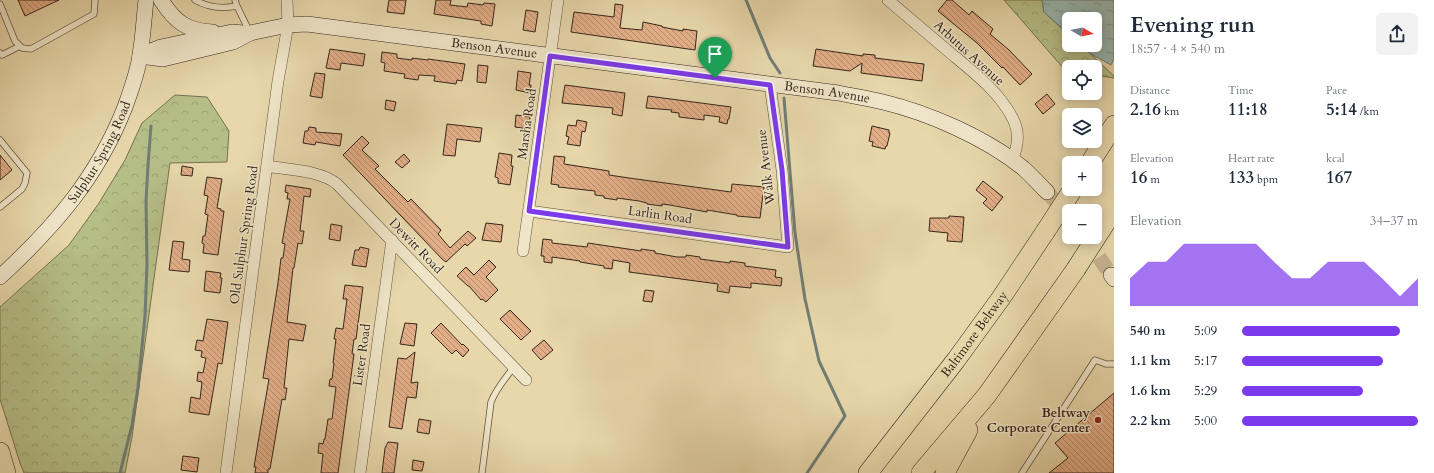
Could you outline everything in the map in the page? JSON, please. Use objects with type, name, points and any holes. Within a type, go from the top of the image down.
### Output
[{"type":"highway","points":[[1094,156],[1114,125]]},
{"type":"highway","name":"Baltimore Beltway","points":[[868,473],[880,455],[956,360],[1001,298],[1068,196]]},
{"type":"highway","points":[[921,473],[987,395],[1076,269],[1111,214]]},
{"type":"highway","points":[[945,473],[987,395]]},
{"type":"highway","points":[[0,452],[6,473]]},
{"type":"highway","points":[[864,473],[880,455]]},
{"type":"street","name":"Sulphur Spring Road","points":[[0,277],[40,240],[68,207],[88,179],[105,151],[128,98],[140,56],[146,0]]},
{"type":"street","points":[[161,0],[168,11],[175,18],[195,30],[232,32]]},
{"type":"street","name":"Old Sulphur Spring Road","points":[[226,473],[278,81],[288,25],[288,0]]},
{"type":"street","name":"Marsha Road","points":[[523,252],[558,0]]},
{"type":"street","name":"Arbutus Avenue","points":[[888,0],[977,75],[1004,105],[1013,120],[1017,133],[1018,143],[1012,160]]},
{"type":"street","name":"Benson Avenue","points":[[140,56],[161,46],[232,32],[250,33],[288,25],[307,24],[838,94],[883,102],[920,113],[948,124],[976,138],[1012,160],[1047,192]]},
{"type":"street","name":"Benson Avenue","points":[[140,56],[163,59],[233,42],[250,33]]},
{"type":"street","name":"Walk Avenue","points":[[770,85],[782,170],[788,247]]},
{"type":"street","name":"Dewitt Road","points":[[267,166],[317,174],[332,180],[392,240],[526,380]]},
{"type":"street","name":"Larlin Road","points":[[529,211],[788,247]]},
{"type":"street","name":"Lister Road","points":[[360,473],[392,240]]},
{"type":"lane","points":[[0,4],[15,41],[20,46],[31,49],[94,14],[95,0]]},
{"type":"lane","points":[[195,0],[215,8],[227,8],[236,3],[250,33]]},
{"type":"lane","points":[[0,53],[2,55],[20,46]]},
{"type":"lane","points":[[0,140],[27,173],[22,189],[0,207]]},
{"type":"lane","points":[[1022,473],[1094,360],[1106,364],[1114,364]]},
{"type":"lane","points":[[482,473],[491,402],[499,385],[513,368]]},
{"type":"green space","points":[[1004,0],[1042,0],[1044,12],[1062,29],[1062,52],[1088,52],[1097,60],[1062,60],[1062,67]]},
{"type":"green space","points":[[1102,65],[1114,76],[1114,78],[1102,76]]},
{"type":"green space","points":[[175,95],[207,97],[229,131],[227,162],[170,163],[132,437],[125,473],[24,473],[0,399],[0,307],[69,245],[99,203],[125,160],[142,123]]},
{"type":"water","points":[[1042,0],[1114,0],[1114,59],[1111,65],[1089,52],[1102,52],[1102,12],[1062,12],[1062,29],[1044,12]]},
{"type":"building","points":[[18,0],[59,0],[25,16]]},
{"type":"building","points":[[389,0],[406,0],[404,14],[387,12]]},
{"type":"building","points":[[436,0],[451,0],[450,5],[467,7],[468,3],[483,5],[484,3],[495,4],[492,26],[481,24],[481,21],[434,14]]},
{"type":"building","points":[[947,0],[952,0],[969,15],[972,11],[993,29],[990,34],[1009,50],[1032,74],[1020,85],[977,43],[938,11]]},
{"type":"building","points":[[615,4],[623,5],[620,28],[642,30],[643,22],[683,31],[683,29],[697,31],[695,50],[571,32],[574,12],[614,17]]},
{"type":"building","points":[[526,10],[538,12],[535,32],[523,30]]},
{"type":"building","points":[[330,49],[365,54],[363,66],[341,63],[340,70],[326,68]]},
{"type":"building","points":[[816,49],[863,56],[863,54],[875,55],[875,58],[924,64],[922,81],[861,73],[862,63],[850,71],[813,66]]},
{"type":"building","points":[[382,52],[397,54],[397,58],[412,60],[412,58],[428,59],[465,64],[462,81],[457,80],[456,84],[434,81],[435,76],[419,75],[418,80],[404,78],[405,74],[384,71],[385,63],[381,62]]},
{"type":"building","points":[[478,65],[488,66],[486,83],[477,82]]},
{"type":"building","points":[[518,71],[531,73],[529,85],[531,85],[530,93],[516,90]]},
{"type":"building","points":[[315,73],[325,74],[322,98],[310,96]]},
{"type":"building","points":[[565,85],[625,93],[622,116],[612,114],[613,108],[562,103]]},
{"type":"building","points":[[1047,94],[1055,104],[1043,114],[1035,104]]},
{"type":"building","points":[[648,96],[731,107],[729,119],[727,124],[719,122],[720,117],[704,115],[704,120],[679,117],[679,113],[671,112],[672,110],[646,108]]},
{"type":"building","points":[[386,100],[396,102],[394,111],[385,109]]},
{"type":"building","points":[[516,115],[530,117],[529,129],[515,127]]},
{"type":"building","points":[[577,120],[587,122],[585,132],[582,131],[580,146],[567,144],[569,137],[566,136],[568,125],[576,126]]},
{"type":"building","points":[[447,124],[482,128],[480,142],[457,139],[455,156],[443,155]]},
{"type":"building","points":[[872,126],[889,130],[890,133],[885,149],[872,146],[873,142],[869,141]]},
{"type":"building","points":[[309,127],[316,128],[316,132],[342,134],[340,146],[316,142],[315,145],[303,143],[305,131],[308,131]]},
{"type":"building","points":[[362,136],[369,143],[362,150],[379,166],[375,169],[408,202],[411,199],[441,230],[438,234],[450,248],[468,231],[476,238],[467,246],[465,244],[446,262],[442,259],[343,155]]},
{"type":"building","points":[[499,153],[512,155],[511,166],[513,166],[510,185],[498,183],[498,178],[495,177]]},
{"type":"building","points":[[404,154],[410,161],[402,168],[395,162]]},
{"type":"building","points":[[0,155],[12,170],[0,180]]},
{"type":"building","points":[[554,156],[565,157],[564,164],[609,171],[609,175],[629,178],[731,192],[732,184],[764,187],[760,218],[737,216],[707,210],[707,212],[662,204],[662,206],[647,204],[639,201],[617,198],[617,200],[595,195],[595,191],[558,187],[559,185],[551,184]]},
{"type":"building","points":[[182,166],[193,168],[192,176],[181,175]]},
{"type":"building","points":[[207,177],[222,179],[217,208],[224,211],[218,255],[203,253],[204,244],[202,243],[203,236],[205,236],[208,215],[205,214],[208,196],[204,195]]},
{"type":"building","points":[[983,181],[1003,197],[992,211],[983,203],[987,199],[976,190]]},
{"type":"building","points":[[286,185],[311,189],[310,197],[304,196],[300,231],[304,231],[302,244],[298,243],[293,268],[287,322],[306,325],[303,341],[289,339],[284,388],[287,388],[285,400],[282,399],[270,469],[268,469],[268,473],[255,473],[256,467],[254,467],[269,379],[263,378],[281,258],[283,258],[285,244],[282,243],[290,199],[287,199],[288,193],[285,192]]},
{"type":"building","points":[[949,216],[964,217],[962,242],[947,241],[948,233],[929,231],[930,218],[949,218]]},
{"type":"building","points":[[486,223],[503,225],[501,242],[482,240]]},
{"type":"building","points":[[331,224],[342,226],[340,241],[329,239]]},
{"type":"building","points":[[543,239],[552,240],[552,243],[587,247],[588,243],[641,251],[641,249],[655,251],[655,253],[677,257],[686,257],[686,255],[700,257],[700,259],[730,263],[730,261],[745,263],[745,266],[776,270],[775,277],[782,278],[781,286],[751,283],[751,288],[730,286],[729,293],[717,291],[718,284],[629,272],[630,263],[613,260],[612,269],[580,261],[552,257],[552,263],[544,262],[544,256],[541,256]]},
{"type":"building","points":[[173,241],[184,242],[182,259],[190,260],[189,272],[169,270]]},
{"type":"building","points":[[360,247],[369,249],[366,267],[352,265],[355,250],[359,250]]},
{"type":"building","points":[[489,260],[496,267],[486,277],[498,290],[486,302],[482,299],[481,300],[469,286],[457,276],[466,267],[474,275]]},
{"type":"building","points":[[206,271],[221,273],[220,278],[222,278],[220,293],[204,291]]},
{"type":"building","points":[[345,285],[363,287],[356,339],[354,339],[352,354],[354,354],[338,473],[321,473],[323,454],[318,453],[319,443],[323,444],[328,419],[332,419],[336,387],[329,386],[330,379],[332,379],[334,363],[336,339],[334,339],[336,328],[343,329],[347,299],[343,299]]},
{"type":"building","points":[[645,290],[654,291],[652,302],[643,301]]},
{"type":"building","points":[[510,310],[531,331],[521,340],[500,319]]},
{"type":"building","points":[[207,319],[228,322],[222,364],[218,363],[209,415],[189,412],[191,397],[200,399],[202,382],[197,381],[198,372],[203,373],[206,358],[201,357],[202,351],[195,350],[197,340],[203,341]]},
{"type":"building","points":[[405,323],[417,324],[414,346],[400,344]]},
{"type":"building","points":[[441,323],[462,345],[463,344],[469,350],[463,357],[456,350],[452,354],[431,333]]},
{"type":"building","points":[[544,340],[553,350],[541,360],[532,350]]},
{"type":"building","points":[[415,352],[411,383],[418,382],[416,398],[407,397],[402,429],[389,427],[398,358],[406,359]]},
{"type":"building","name":"Beltway Corporate Center","points":[[1114,393],[1114,473],[1049,473],[1068,458],[1055,443]]},
{"type":"building","points":[[419,419],[431,421],[429,434],[417,432]]},
{"type":"building","points":[[388,442],[398,443],[394,473],[382,473],[385,448]]},
{"type":"building","points":[[183,456],[199,458],[197,472],[181,470]]},
{"type":"building","points":[[413,460],[424,462],[422,471],[412,470]]},
{"type":"waterway","points":[[746,0],[770,58],[780,73]]},
{"type":"waterway","points":[[784,98],[795,233],[805,299],[819,361],[845,416],[807,473]]},
{"type":"waterway","points":[[120,473],[132,425],[138,388],[145,316],[147,264],[146,201],[151,126]]},
{"type":"tunnel","points":[[1047,192],[1062,208]]},
{"type":"tunnel","points":[[1090,244],[1111,275]]},
{"type":"place","name":"Beltway Corporate Center","points":[[1098,420]]},
{"type":"route","points":[[550,56],[715,78],[770,85],[782,170],[788,247],[529,211],[550,56]]}]
